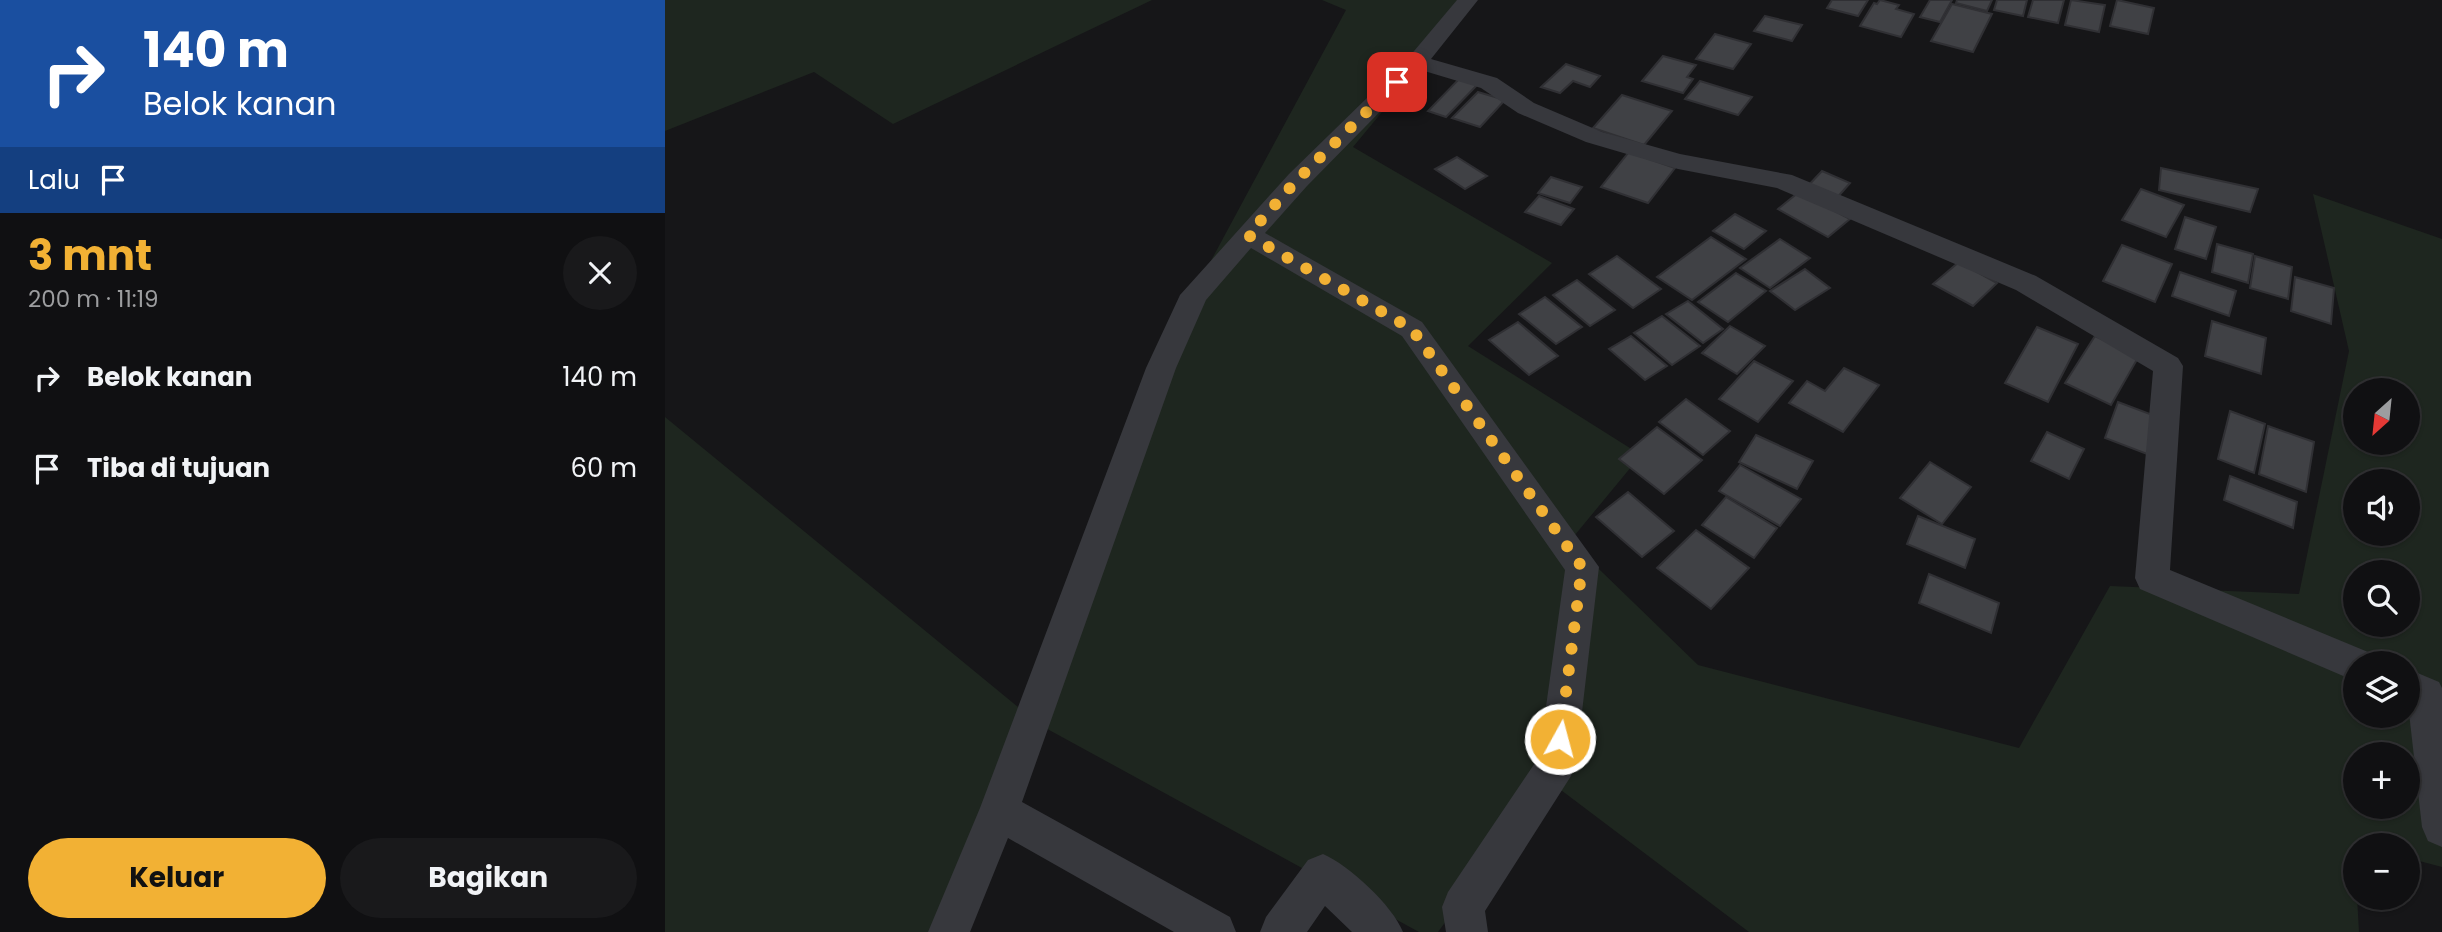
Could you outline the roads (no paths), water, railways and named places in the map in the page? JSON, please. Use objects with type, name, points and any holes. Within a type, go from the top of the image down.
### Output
[{"type":"street","points":[[949,932],[999,811],[1161,368],[1194,295],[1297,180],[1417,62],[1468,0]]},
{"type":"street","points":[[1417,62],[1489,83],[1525,107],[1594,136],[1678,161],[1783,181],[2026,283],[2168,366],[2152,578],[2343,659]]},
{"type":"street","points":[[1248,235],[1412,329],[1582,567],[1557,763],[1463,907],[1467,932]]},
{"type":"street","points":[[2420,691],[2426,694],[2442,828]]},
{"type":"street","points":[[999,811],[1215,932]]},
{"type":"street","points":[[1281,932],[1323,875],[1382,932]]}]
